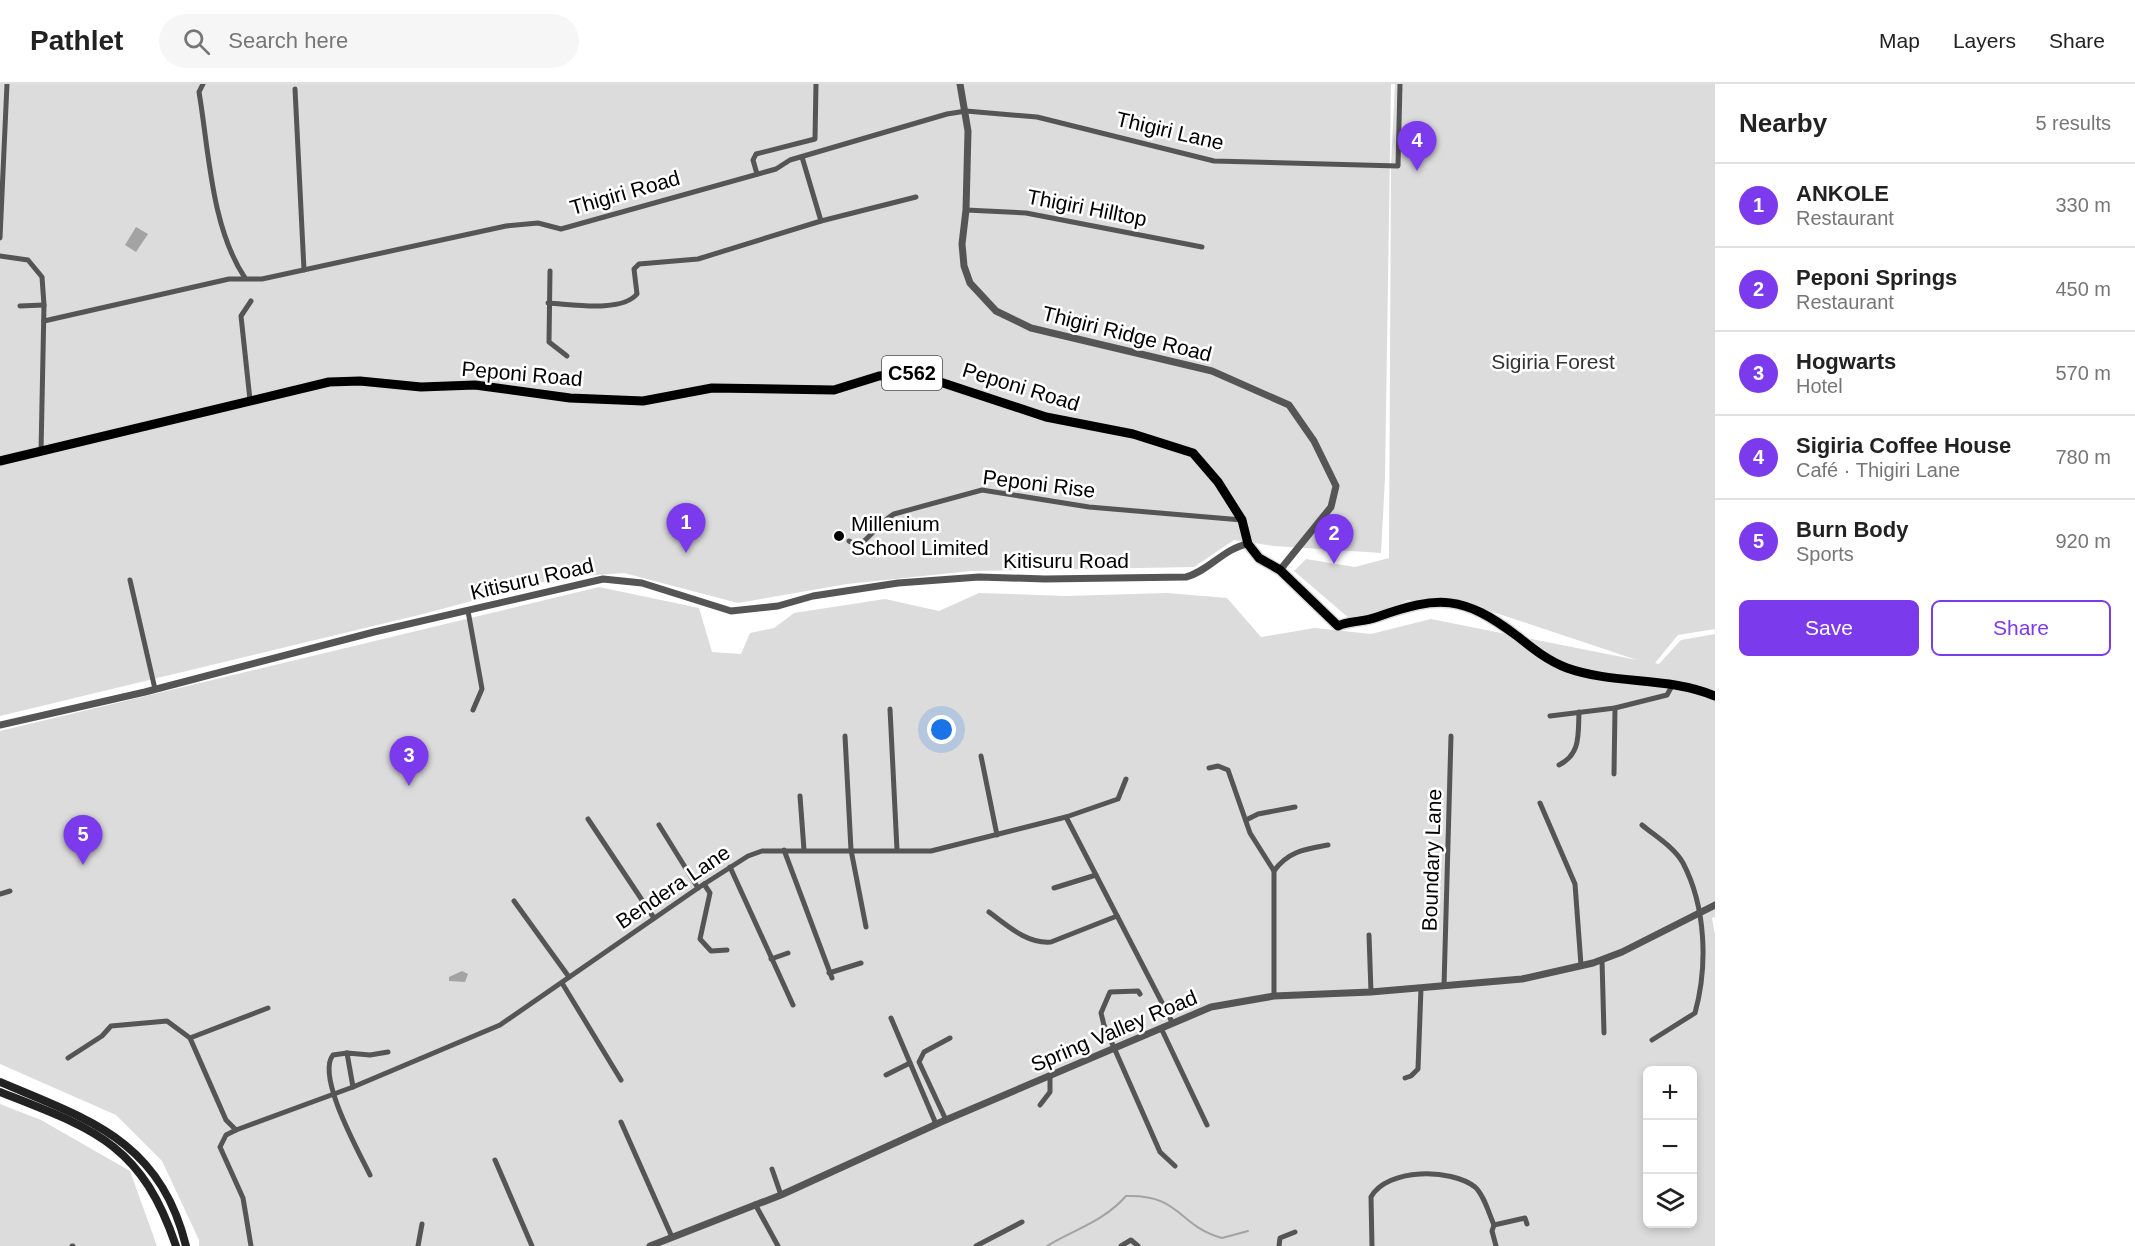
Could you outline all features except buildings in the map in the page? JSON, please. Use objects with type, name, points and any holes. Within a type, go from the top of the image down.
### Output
[{"type":"main road","name":"Peponi Road","points":[[0,461],[303,387],[344,381],[421,387],[475,386],[570,398],[644,401],[711,388],[834,390],[879,376],[913,373],[1046,417],[1132,434],[1185,449],[1199,459],[1242,520],[1248,544]]},
{"type":"main road","points":[[1248,544],[1262,561],[1280,570],[1338,626],[1370,620],[1415,603],[1455,603],[1489,615],[1542,656],[1567,668],[1599,675],[1674,683],[1715,696]]},
{"type":"main road","points":[[0,1082],[90,1120],[129,1146],[162,1188],[186,1246]]},
{"type":"main road","points":[[0,1092],[72,1121],[105,1140],[122,1154],[157,1198],[176,1246]]},
{"type":"street","points":[[0,238],[6,84]]},
{"type":"street","points":[[203,84],[199,92],[221,228],[234,261],[245,278]]},
{"type":"street","points":[[757,174],[753,160],[756,154],[815,139],[816,84]]},
{"type":"street","name":"Thigiri Ridge Road","points":[[960,84],[966,111],[966,210],[962,244],[964,266],[970,283],[996,310],[1031,327],[1212,371],[1285,402],[1314,441],[1336,486],[1331,507],[1322,521],[1280,570]]},
{"type":"street","name":"Thigiri Lane","points":[[966,111],[1037,117],[1214,161],[1398,166],[1401,84]]},
{"type":"street","points":[[295,90],[304,270]]},
{"type":"street","name":"Thigiri Road","points":[[44,321],[216,282],[245,278],[262,279],[506,226],[538,223],[561,229],[757,174],[802,157],[947,114],[966,111]]},
{"type":"street","points":[[802,157],[821,221]]},
{"type":"street","points":[[549,303],[593,306],[629,301],[637,294],[634,269],[639,264],[698,259],[821,221],[916,197]]},
{"type":"street","name":"Thigiri Hilltop","points":[[966,210],[1026,213],[1202,247]]},
{"type":"street","points":[[0,256],[28,260],[34,264],[42,277],[44,321],[41,452]]},
{"type":"street","points":[[549,271],[549,342],[567,356]]},
{"type":"street","points":[[250,400],[241,316],[251,301]]},
{"type":"street","points":[[20,306],[44,305]]},
{"type":"street","name":"Peponi Rise","points":[[849,541],[858,546],[874,533],[883,520],[894,514],[982,490],[1089,507],[1242,520]]},
{"type":"street","name":"Kitisuru Road","points":[[0,725],[155,690],[374,632],[603,579],[642,583],[731,611],[778,606],[813,596],[898,583],[979,577],[1045,579],[1186,577],[1203,570],[1233,548],[1248,544]]},
{"type":"street","points":[[130,580],[155,690]]},
{"type":"street","points":[[468,611],[482,689],[473,710]]},
{"type":"street","points":[[1550,716],[1615,708],[1667,695],[1674,683]]},
{"type":"street","points":[[1614,774],[1615,708]]},
{"type":"street","points":[[890,709],[897,850]]},
{"type":"street","points":[[1559,765],[1571,759],[1576,751],[1579,712]]},
{"type":"street","name":"Boundary Lane","points":[[1444,986],[1451,735]]},
{"type":"street","points":[[845,736],[851,849],[866,927]]},
{"type":"street","points":[[981,756],[997,835]]},
{"type":"street","points":[[1209,768],[1218,766],[1228,770],[1262,856],[1274,871],[1274,996]]},
{"type":"street","name":"Bendera Lane","points":[[236,1130],[353,1087],[500,1025],[704,884],[730,867],[762,851],[950,849],[1066,817],[1118,799],[1126,779]]},
{"type":"street","points":[[800,796],[804,850]]},
{"type":"street","points":[[1539,802],[1575,884],[1581,965]]},
{"type":"street","points":[[1246,820],[1258,814],[1295,807]]},
{"type":"street","points":[[1066,817],[1172,1022]]},
{"type":"street","points":[[588,819],[654,918]]},
{"type":"street","points":[[659,825],[698,888]]},
{"type":"street","points":[[1642,825],[1673,850],[1683,863],[1701,912],[1702,964],[1695,1013],[1652,1040]]},
{"type":"street","points":[[1274,871],[1284,859],[1298,851],[1328,845]]},
{"type":"street","points":[[784,850],[830,976],[861,963]]},
{"type":"street","points":[[730,867],[793,1005]]},
{"type":"street","points":[[1054,888],[1096,875]]},
{"type":"street","points":[[704,884],[710,893],[700,939],[711,951],[727,950]]},
{"type":"street","points":[[0,894],[10,891]]},
{"type":"street","points":[[514,901],[569,977]]},
{"type":"street","name":"Spring Valley Road","points":[[650,1246],[781,1195],[936,1124],[1211,1007],[1274,996],[1371,992],[1522,979],[1602,960],[1715,905]]},
{"type":"street","points":[[989,912],[1021,935],[1039,943],[1051,942],[1117,916]]},
{"type":"street","points":[[1369,935],[1371,992]]},
{"type":"street","points":[[771,959],[788,953]]},
{"type":"street","points":[[1602,960],[1604,1033]]},
{"type":"street","points":[[562,982],[621,1080]]},
{"type":"street","points":[[1405,1078],[1418,1069],[1421,988]]},
{"type":"street","points":[[1140,994],[1138,991],[1110,992],[1101,1013],[1113,1048],[1160,1152],[1175,1166]]},
{"type":"street","points":[[190,1038],[268,1008]]},
{"type":"street","points":[[891,1018],[936,1124]]},
{"type":"street","points":[[68,1058],[102,1036],[111,1026],[167,1021],[190,1038],[226,1120],[236,1130],[222,1141],[220,1147],[248,1213],[251,1246]]},
{"type":"street","points":[[1161,1028],[1207,1125]]},
{"type":"street","points":[[946,1120],[919,1062],[924,1052],[950,1038]]},
{"type":"street","points":[[370,1175],[332,1093],[327,1069],[328,1060],[339,1053],[370,1055],[388,1052]]},
{"type":"street","points":[[347,1053],[353,1087]]},
{"type":"street","points":[[886,1075],[910,1063]]},
{"type":"street","points":[[1040,1105],[1050,1092],[1050,1077]]},
{"type":"street","points":[[621,1122],[672,1237]]},
{"type":"street","points":[[495,1160],[530,1246]]},
{"type":"street","points":[[772,1169],[781,1195]]},
{"type":"street","points":[[1372,1246],[1371,1197],[1375,1191],[1388,1180],[1422,1174],[1460,1179],[1477,1189],[1494,1225],[1495,1243]]},
{"type":"street","points":[[755,1204],[778,1246]]},
{"type":"street","points":[[1494,1225],[1525,1218],[1527,1224]]},
{"type":"street","points":[[976,1246],[1022,1222]]},
{"type":"street","points":[[418,1246],[422,1224]]},
{"type":"street","points":[[1279,1246],[1280,1238],[1295,1232]]},
{"type":"street","points":[[1121,1246],[1131,1240],[1138,1246]]},
{"type":"green space","points":[[0,84],[1391,84],[1385,478],[1381,553],[1274,546],[1234,540],[1194,567],[971,571],[847,584],[738,603],[624,573],[558,578],[423,614],[0,716]]},
{"type":"green space","name":"Sigiria Forest","points":[[1395,84],[1715,84],[1715,629],[1678,635],[1655,663],[1659,664],[1681,640],[1715,634],[1715,917],[1712,918],[1715,935],[1715,1246],[199,1246],[199,1240],[162,1161],[116,1115],[0,1064],[0,731],[599,587],[699,608],[712,652],[741,654],[750,633],[774,628],[794,613],[885,599],[939,611],[979,593],[1066,596],[1167,593],[1227,598],[1261,637],[1315,628],[1371,634],[1431,619],[1637,660],[1454,599],[1408,600],[1368,618],[1350,619],[1294,571],[1306,559],[1355,567],[1389,558],[1391,166]]},
{"type":"green space","points":[[0,1104],[41,1120],[130,1171],[157,1246],[0,1246]]},
{"type":"shaded area","points":[[136,227],[148,234],[136,252],[125,245]]},
{"type":"shaded area","points":[[462,971],[468,974],[465,982],[449,981],[449,977]]},
{"type":"waterway","points":[[1047,1246],[1098,1219],[1126,1196],[1158,1200],[1169,1205],[1207,1233],[1222,1238],[1248,1231]]},
{"type":"place","name":"Sigiria Coffee House","points":[[1417,171]]},
{"type":"place","name":"Millenium School Limited","points":[[839,536]]},
{"type":"place","name":"ANKOLE","points":[[686,553]]},
{"type":"place","name":"Peponi Springs","points":[[1334,564]]},
{"type":"place","name":"Hogwarts","points":[[409,786]]},
{"type":"place","name":"Burn Body","points":[[83,865]]}]
